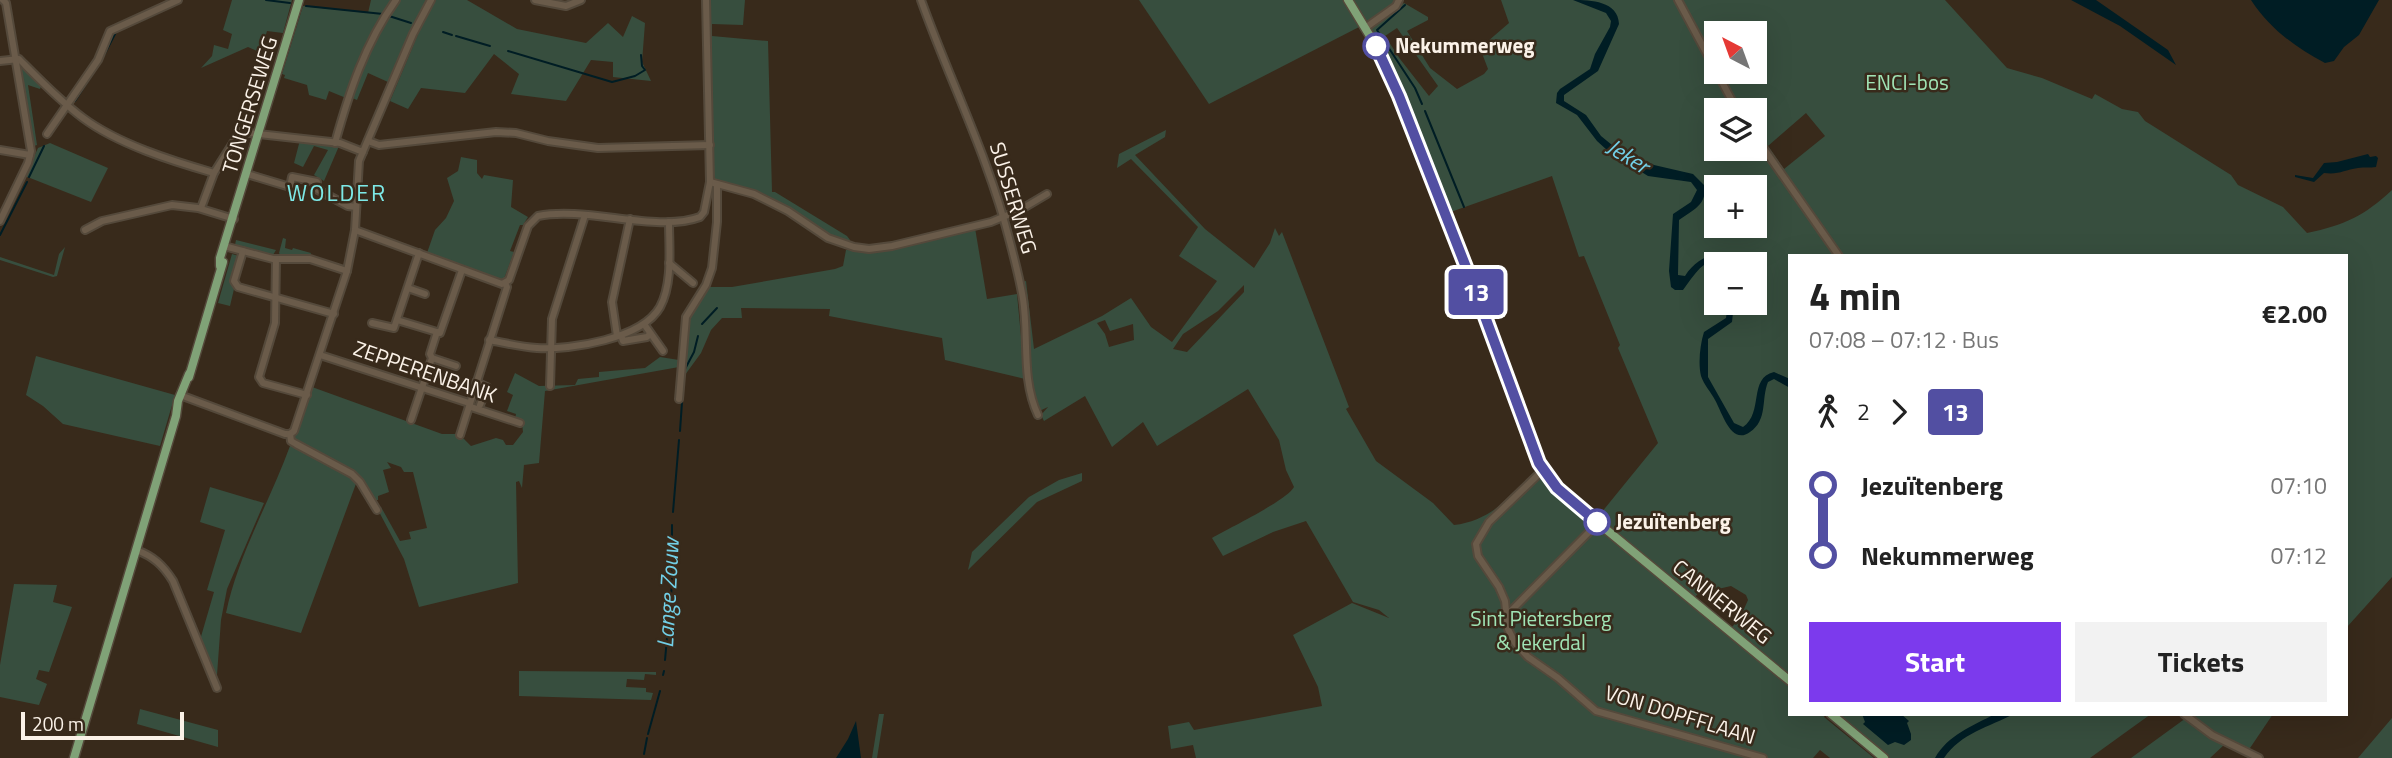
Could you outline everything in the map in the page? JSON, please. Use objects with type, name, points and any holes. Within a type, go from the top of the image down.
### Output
[{"type":"main road","name":"TONGERSEWEG","points":[[136,550],[234,227],[234,219],[299,0]]},
{"type":"main road","name":"CANNERWEG","points":[[1348,0],[1383,60],[1399,96],[1480,303],[1532,449],[1543,470],[1557,488],[1788,679]]},
{"type":"main road","points":[[74,758],[136,550]]},
{"type":"main road","points":[[1833,716],[1884,758]]},
{"type":"street","points":[[0,221],[30,155],[16,58],[6,3],[3,0]]},
{"type":"street","points":[[47,134],[102,53],[110,31],[178,0]]},
{"type":"street","points":[[335,143],[364,55],[396,0]]},
{"type":"street","points":[[182,396],[285,434],[294,431],[347,271],[355,230],[358,168],[363,152],[431,0]]},
{"type":"street","points":[[535,0],[566,6],[581,0]]},
{"type":"street","points":[[679,399],[686,317],[706,285],[712,268],[717,222],[710,145],[706,0]]},
{"type":"street","name":"SUSSERWEG","points":[[921,0],[971,125],[1004,218],[1023,299],[1029,389],[1038,415]]},
{"type":"street","points":[[1365,28],[1396,6],[1399,0]]},
{"type":"street","points":[[1678,0],[1731,98]]},
{"type":"street","points":[[0,61],[16,58]]},
{"type":"street","points":[[16,58],[88,121],[117,138],[214,173]]},
{"type":"street","points":[[201,208],[214,173],[237,133],[242,131],[335,143],[363,152]]},
{"type":"street","points":[[368,141],[379,145],[496,132],[516,133],[548,141],[598,148],[710,145]]},
{"type":"street","points":[[0,150],[30,155]]},
{"type":"street","points":[[1767,153],[1838,254]]},
{"type":"street","points":[[247,174],[291,184],[292,177],[317,182]]},
{"type":"street","points":[[713,184],[739,189],[769,201],[828,238],[862,248],[892,246],[1004,218],[1046,194]]},
{"type":"street","points":[[355,230],[499,284],[509,280],[532,220],[544,215],[585,215],[669,222],[694,219],[703,214],[713,184]]},
{"type":"street","points":[[318,190],[348,206],[356,207]]},
{"type":"street","points":[[85,230],[102,221],[168,206],[201,208],[234,219]]},
{"type":"street","points":[[550,386],[552,319],[558,293],[564,285],[585,215]]},
{"type":"street","points":[[630,219],[612,310],[623,341],[648,337],[650,334]]},
{"type":"street","points":[[489,340],[550,348],[619,336],[644,324],[662,303],[669,263],[669,222]]},
{"type":"street","points":[[226,247],[275,259],[310,259],[347,271]]},
{"type":"street","points":[[243,251],[235,284],[334,314]]},
{"type":"street","points":[[372,323],[392,329],[419,253]]},
{"type":"street","points":[[275,259],[275,326],[259,376],[260,380],[307,395]]},
{"type":"street","points":[[669,263],[693,283]]},
{"type":"street","points":[[397,320],[440,333],[462,270]]},
{"type":"street","points":[[460,435],[507,287],[505,283]]},
{"type":"street","points":[[408,288],[425,294]]},
{"type":"street","points":[[644,324],[663,351]]},
{"type":"street","points":[[411,421],[432,358],[430,354],[437,332]]},
{"type":"street","name":"ZEPPERENBANK","points":[[320,355],[469,403],[471,407],[520,423]]},
{"type":"street","points":[[432,358],[456,366]]},
{"type":"street","points":[[476,382],[486,387],[480,405]]},
{"type":"street","points":[[290,434],[291,441],[352,474],[377,510]]},
{"type":"street","name":"VON DOPFFLAAN","points":[[1543,470],[1489,522],[1476,539],[1478,556],[1499,587],[1508,614],[1510,635],[1521,650],[1596,711],[1763,758]]},
{"type":"street","points":[[1508,614],[1598,523]]},
{"type":"street","points":[[136,550],[150,555],[173,581],[218,688]]},
{"type":"street","points":[[2187,716],[2211,735],[2252,757]]},
{"type":"green space","points":[[232,0],[292,0],[283,33],[267,31],[262,48],[257,51],[248,47],[201,68],[212,56],[214,45],[228,49],[232,34],[223,30]]},
{"type":"green space","points":[[371,0],[393,0],[367,48],[346,98],[329,91],[326,100],[309,95],[307,85],[284,78],[285,75],[282,74],[303,6],[368,13]]},
{"type":"green space","points":[[398,0],[426,0],[388,82],[368,73],[357,100],[350,97],[372,41]]},
{"type":"green space","points":[[436,0],[467,0],[517,29],[586,43],[608,23],[623,37],[632,16],[645,23],[642,62],[651,81],[613,77],[613,62],[591,60],[566,101],[511,94],[519,74],[494,54],[465,93],[421,88],[408,109],[390,101],[421,27]]},
{"type":"green space","points":[[707,0],[745,0],[743,25],[712,24],[712,36],[768,41],[772,192],[847,236],[849,243],[827,233],[768,196],[715,179],[712,167]]},
{"type":"green space","points":[[1139,0],[1344,0],[1361,26],[1209,104]]},
{"type":"green space","points":[[1351,0],[1395,0],[1393,5],[1370,23],[1363,18]]},
{"type":"green space","name":"Sint Pietersberg & Jekerdal","points":[[1501,0],[1945,0],[2007,68],[2042,78],[2092,99],[2095,94],[2122,109],[2138,112],[2145,121],[2231,175],[2238,185],[2283,207],[2307,233],[2353,218],[2372,207],[2392,190],[2392,577],[2348,626],[2348,254],[1788,254],[1788,716],[1824,716],[1874,758],[1830,758],[1820,750],[1813,758],[1196,758],[1193,745],[1171,749],[1168,726],[1189,722],[1194,730],[1322,706],[1318,687],[1293,635],[1352,603],[1389,618],[1379,610],[1353,602],[1306,521],[1273,532],[1223,556],[1212,538],[1269,507],[1294,487],[1286,470],[1279,440],[1248,389],[1157,446],[1143,422],[1112,447],[1085,396],[1044,421],[1041,415],[1048,407],[1037,412],[1032,398],[1021,282],[1026,281],[1034,349],[1102,316],[1131,298],[1151,327],[1172,342],[1217,281],[1179,256],[1198,227],[1131,159],[1117,168],[1119,154],[1166,130],[1165,137],[1135,155],[1205,229],[1254,268],[1270,243],[1275,228],[1279,236],[1282,232],[1349,407],[1346,409],[1376,461],[1433,503],[1454,525],[1492,511],[1514,494],[1543,465],[1563,489],[1597,518],[1658,443],[1618,348],[1620,345],[1584,256],[1579,257],[1552,176],[1448,213],[1403,97],[1370,30],[1404,3],[1428,17],[1428,20],[1407,31],[1430,68],[1457,89],[1488,69],[1480,48],[1509,23]],"holes":[[[1397,28],[1438,86],[1429,96],[1385,36]],[[1806,113],[1825,136],[1784,169],[1768,146]],[[1244,285],[1244,292],[1187,352],[1173,349],[1183,334],[1218,311]],[[1105,320],[1110,331],[1133,324],[1134,340],[1109,347],[1105,334],[1097,323]],[[1705,586],[1718,589],[1731,586],[1746,595],[1748,600],[1740,618],[1732,627],[1695,597]]]},
{"type":"green space","points":[[23,66],[42,84],[40,89],[28,85],[37,145],[31,147],[19,67]]},
{"type":"green space","points":[[300,140],[339,146],[324,181],[314,175],[328,150],[314,146],[303,167],[294,163]]},
{"type":"green space","points":[[50,143],[108,168],[91,202],[25,176],[38,148]]},
{"type":"green space","points":[[461,157],[477,160],[477,173],[482,179],[484,175],[513,180],[511,207],[528,217],[523,225],[520,225],[510,251],[514,252],[504,279],[499,280],[427,253],[435,230],[446,218],[454,201],[447,178],[458,171]]},
{"type":"green space","points":[[975,228],[987,299],[1017,294],[1025,379],[945,360],[942,338],[829,316],[830,309],[741,308],[742,318],[722,318],[711,330],[701,353],[682,379],[688,320],[707,287],[732,287],[835,269],[843,266],[846,250],[879,251]]},
{"type":"green space","points":[[283,238],[286,239],[285,248],[311,253],[310,256],[281,256],[279,253]]},
{"type":"green space","points":[[236,240],[276,250],[273,255],[235,245]]},
{"type":"green space","points":[[65,247],[57,276],[53,277],[0,260],[0,257],[54,275],[59,254]]},
{"type":"green space","points":[[232,254],[239,256],[232,281],[234,289],[230,306],[218,303]]},
{"type":"green space","points":[[36,356],[175,395],[160,446],[63,424],[26,395]]},
{"type":"green space","points":[[660,357],[679,360],[679,367],[545,391],[539,463],[524,465],[522,488],[519,481],[516,482],[518,583],[419,607],[404,559],[377,508],[381,507],[400,541],[411,539],[409,532],[427,528],[413,472],[404,472],[401,467],[387,462],[391,468],[383,470],[389,492],[374,500],[358,478],[293,438],[312,387],[442,434],[459,434],[459,437],[471,446],[496,438],[503,440],[506,445],[513,445],[523,432],[522,423],[515,419],[516,414],[507,411],[513,395],[507,392],[515,373],[539,386],[575,385],[578,379],[599,377],[599,372],[645,368]]},
{"type":"green space","points":[[294,445],[357,481],[301,633],[226,613],[246,549],[290,446]]},
{"type":"green space","points":[[1082,473],[1082,481],[1037,502],[968,570],[972,552],[1029,497],[1059,480]]},
{"type":"green space","points":[[210,487],[264,503],[227,589],[215,676],[200,640],[214,592],[207,590],[225,530],[200,522]]},
{"type":"green space","points":[[14,584],[57,585],[53,602],[72,607],[49,672],[39,670],[36,679],[47,684],[39,705],[0,697],[0,665]]},
{"type":"green space","points":[[519,671],[656,672],[656,675],[645,674],[644,680],[627,679],[626,687],[646,688],[646,692],[653,693],[651,700],[519,696]]},
{"type":"green space","points":[[140,709],[218,730],[218,747],[137,724]]},
{"type":"green space","points":[[879,714],[884,714],[877,758],[872,758]]},
{"type":"green space","name":"Sint Pietersberg & Jekerdal","points":[[1826,716],[2148,716],[2090,758],[1877,758]]},
{"type":"green space","points":[[2193,716],[2272,716],[2248,751],[2218,736]]},
{"type":"green space","points":[[2186,718],[2204,733],[2225,744],[2210,758],[2131,758]]},
{"type":"green space","points":[[2392,718],[2392,758],[2358,758]]},
{"type":"water","name":"Jeker","points":[[1573,0],[1609,6],[1617,16],[1619,24],[1598,71],[1564,95],[1564,101],[1586,115],[1601,136],[1612,145],[1654,165],[1693,174],[1704,185],[1701,202],[1679,220],[1678,275],[1685,276],[1696,263],[1704,259],[1704,265],[1683,290],[1671,287],[1669,271],[1673,214],[1691,202],[1697,190],[1691,182],[1648,176],[1608,151],[1577,115],[1556,103],[1560,89],[1590,69],[1610,27],[1611,21],[1606,13]]},
{"type":"water","points":[[2071,0],[2096,0],[2168,50],[2176,65],[2120,26]]},
{"type":"water","points":[[2251,0],[2379,0],[2359,35],[2344,47],[2334,61],[2325,63],[2284,36],[2266,20]]},
{"type":"water","points":[[2368,154],[2378,158],[2376,167],[2324,173],[2314,182],[2295,177],[2313,178],[2324,163]]},
{"type":"water","points":[[1726,315],[1733,315],[1732,322],[1708,339],[1708,377],[1734,423],[1743,427],[1749,421],[1758,388],[1766,376],[1774,372],[1788,378],[1788,387],[1774,379],[1768,382],[1759,422],[1743,435],[1738,435],[1728,426],[1701,376],[1700,354],[1704,332],[1726,318]]},
{"type":"water","points":[[1863,716],[1903,716],[1909,721],[1907,723],[1911,740],[1904,745],[1895,742],[1888,745],[1863,724]]},
{"type":"water","points":[[1991,716],[2010,716],[1959,742],[1944,758],[1935,758],[1947,743],[1969,727]]},
{"type":"water","points":[[856,721],[861,758],[836,758],[848,739]]},
{"type":"waterway","points":[[266,0],[290,3]]},
{"type":"waterway","points":[[1405,5],[1377,30],[1415,88],[1422,104]]},
{"type":"waterway","points":[[306,6],[383,14]]},
{"type":"waterway","points":[[140,21],[158,13]]},
{"type":"waterway","points":[[389,16],[411,23]]},
{"type":"waterway","points":[[75,101],[116,32]]},
{"type":"waterway","points":[[443,32],[452,35]]},
{"type":"waterway","points":[[456,36],[490,46]]},
{"type":"waterway","points":[[508,51],[612,82],[635,76],[645,70],[641,55]]},
{"type":"waterway","points":[[1425,111],[1464,207]]},
{"type":"waterway","points":[[29,177],[44,146]]},
{"type":"waterway","points":[[0,235],[27,182]]},
{"type":"waterway","name":"Lange Zouw","points":[[702,324],[717,308]]},
{"type":"waterway","name":"Lange Zouw","points":[[685,369],[694,352],[698,336]]},
{"type":"waterway","name":"Lange Zouw","points":[[680,431],[682,402]]},
{"type":"waterway","name":"Lange Zouw","points":[[673,512],[679,440]]},
{"type":"waterway","name":"Lange Zouw","points":[[665,660],[672,584],[672,525]]},
{"type":"waterway","name":"Lange Zouw","points":[[663,675],[664,671]]},
{"type":"waterway","name":"Lange Zouw","points":[[648,734],[660,691]]},
{"type":"waterway","name":"Lange Zouw","points":[[644,754],[647,738]]},
{"type":"bus line","name":"13","points":[[1376,46],[1399,96],[1480,303],[1532,449],[1557,488],[1597,522]]},
{"type":"place","name":"Nekummerweg","points":[[1376,46]]},
{"type":"place","name":"Jezuïtenberg","points":[[1597,522]]},
{"type":"district","name":"WOLDER","points":[[337,193]]},
{"type":"park label","name":"ENCI-bos","points":[[1907,83]]}]
